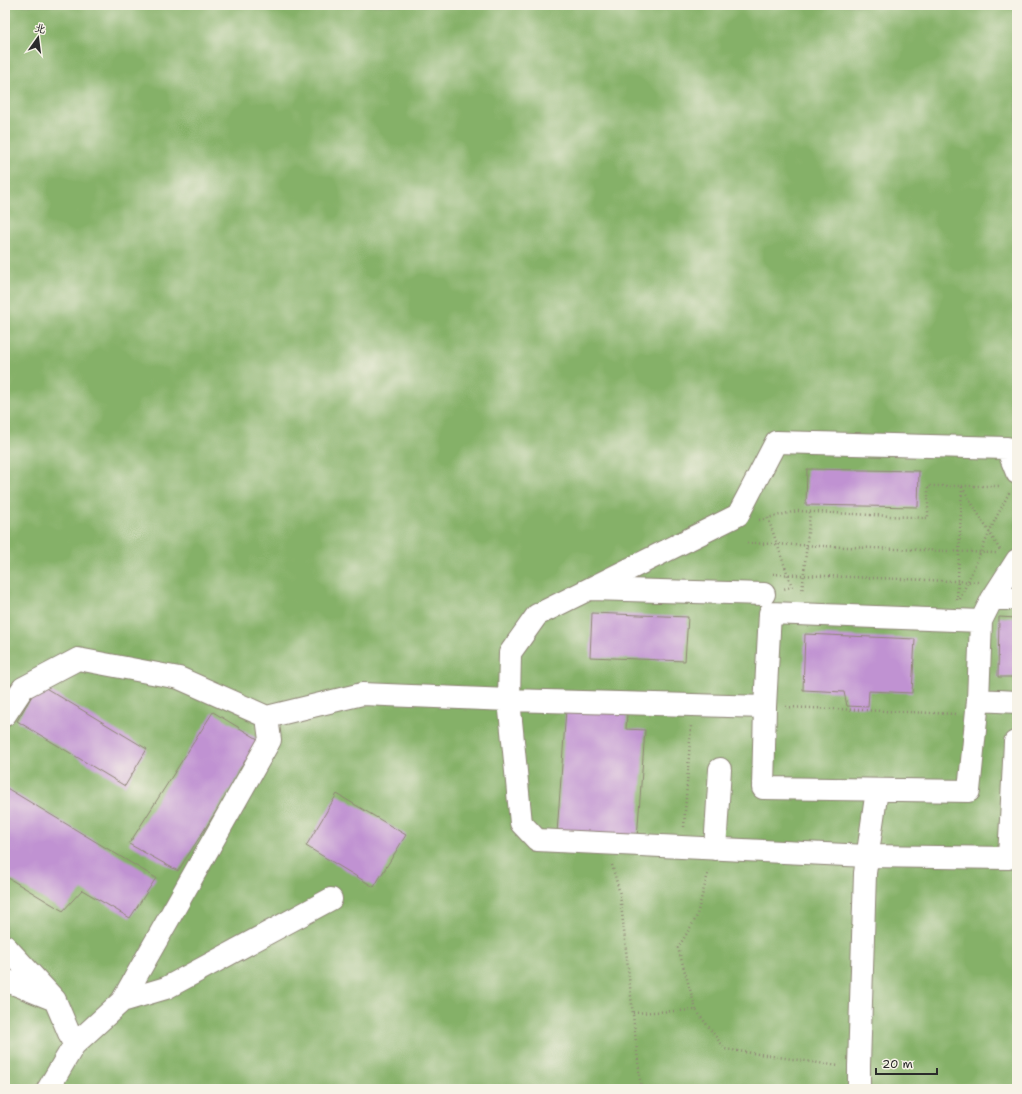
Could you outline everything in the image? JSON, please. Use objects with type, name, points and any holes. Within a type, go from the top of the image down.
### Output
[{"type":"street","points":[[1012,482],[1007,448],[776,442],[738,515],[537,615],[510,653],[509,700],[522,823],[536,840],[867,856],[1013,858],[1015,742]]},
{"type":"street","points":[[981,621],[770,613],[765,706],[763,788],[969,791],[977,707],[981,621],[997,591],[1017,560]]},
{"type":"street","points":[[589,589],[768,584]]},
{"type":"street","points":[[997,591],[1017,599]]},
{"type":"street","points":[[5,715],[23,688],[78,659],[178,678],[267,717],[362,694],[509,700],[765,706]]},
{"type":"street","points":[[977,707],[1017,702]]},
{"type":"street","points":[[48,1089],[74,1045],[122,1001],[270,740],[267,717]]},
{"type":"street","points":[[715,849],[720,769]]},
{"type":"street","points":[[859,1089],[865,873],[877,790]]},
{"type":"street","points":[[122,1001],[166,988],[331,899]]},
{"type":"street","points":[[5,946],[55,1000],[74,1045]]},
{"type":"street","points":[[5,980],[55,1000]]},
{"type":"path","points":[[755,521],[797,511],[928,518],[928,486],[962,486],[1012,482],[956,606],[962,486]]},
{"type":"path","points":[[747,543],[1002,553],[962,486]]},
{"type":"path","points":[[800,614],[810,512]]},
{"type":"path","points":[[768,518],[792,587],[768,584]]},
{"type":"path","points":[[768,584],[788,575],[958,581],[968,582],[997,591]]},
{"type":"path","points":[[765,706],[977,707]]},
{"type":"path","points":[[682,847],[691,721]]},
{"type":"path","points":[[606,844],[620,894],[641,1089]]},
{"type":"path","points":[[715,849],[696,918],[678,948],[696,1010],[725,1049],[835,1066],[859,1066]]},
{"type":"path","points":[[633,1013],[696,1010]]},
{"type":"green space","points":[[5,5],[1017,5],[1017,1089],[5,1089]]},
{"type":"building","points":[[807,469],[919,471],[918,507],[806,505]]},
{"type":"building","points":[[592,613],[688,617],[685,661],[590,657]]},
{"type":"building","points":[[999,617],[1017,618],[1017,677],[998,677]]},
{"type":"building","points":[[805,634],[915,639],[912,693],[869,691],[868,707],[847,706],[844,692],[803,690]]},
{"type":"building","points":[[39,684],[147,749],[125,786],[17,721]]},
{"type":"building","points":[[566,709],[627,714],[626,729],[645,730],[637,839],[557,833]]},
{"type":"building","points":[[213,712],[261,741],[178,871],[129,844]]},
{"type":"building","points":[[5,787],[156,878],[130,918],[82,890],[63,911],[5,876]]},
{"type":"building","points":[[337,794],[406,835],[374,887],[306,846]]}]
